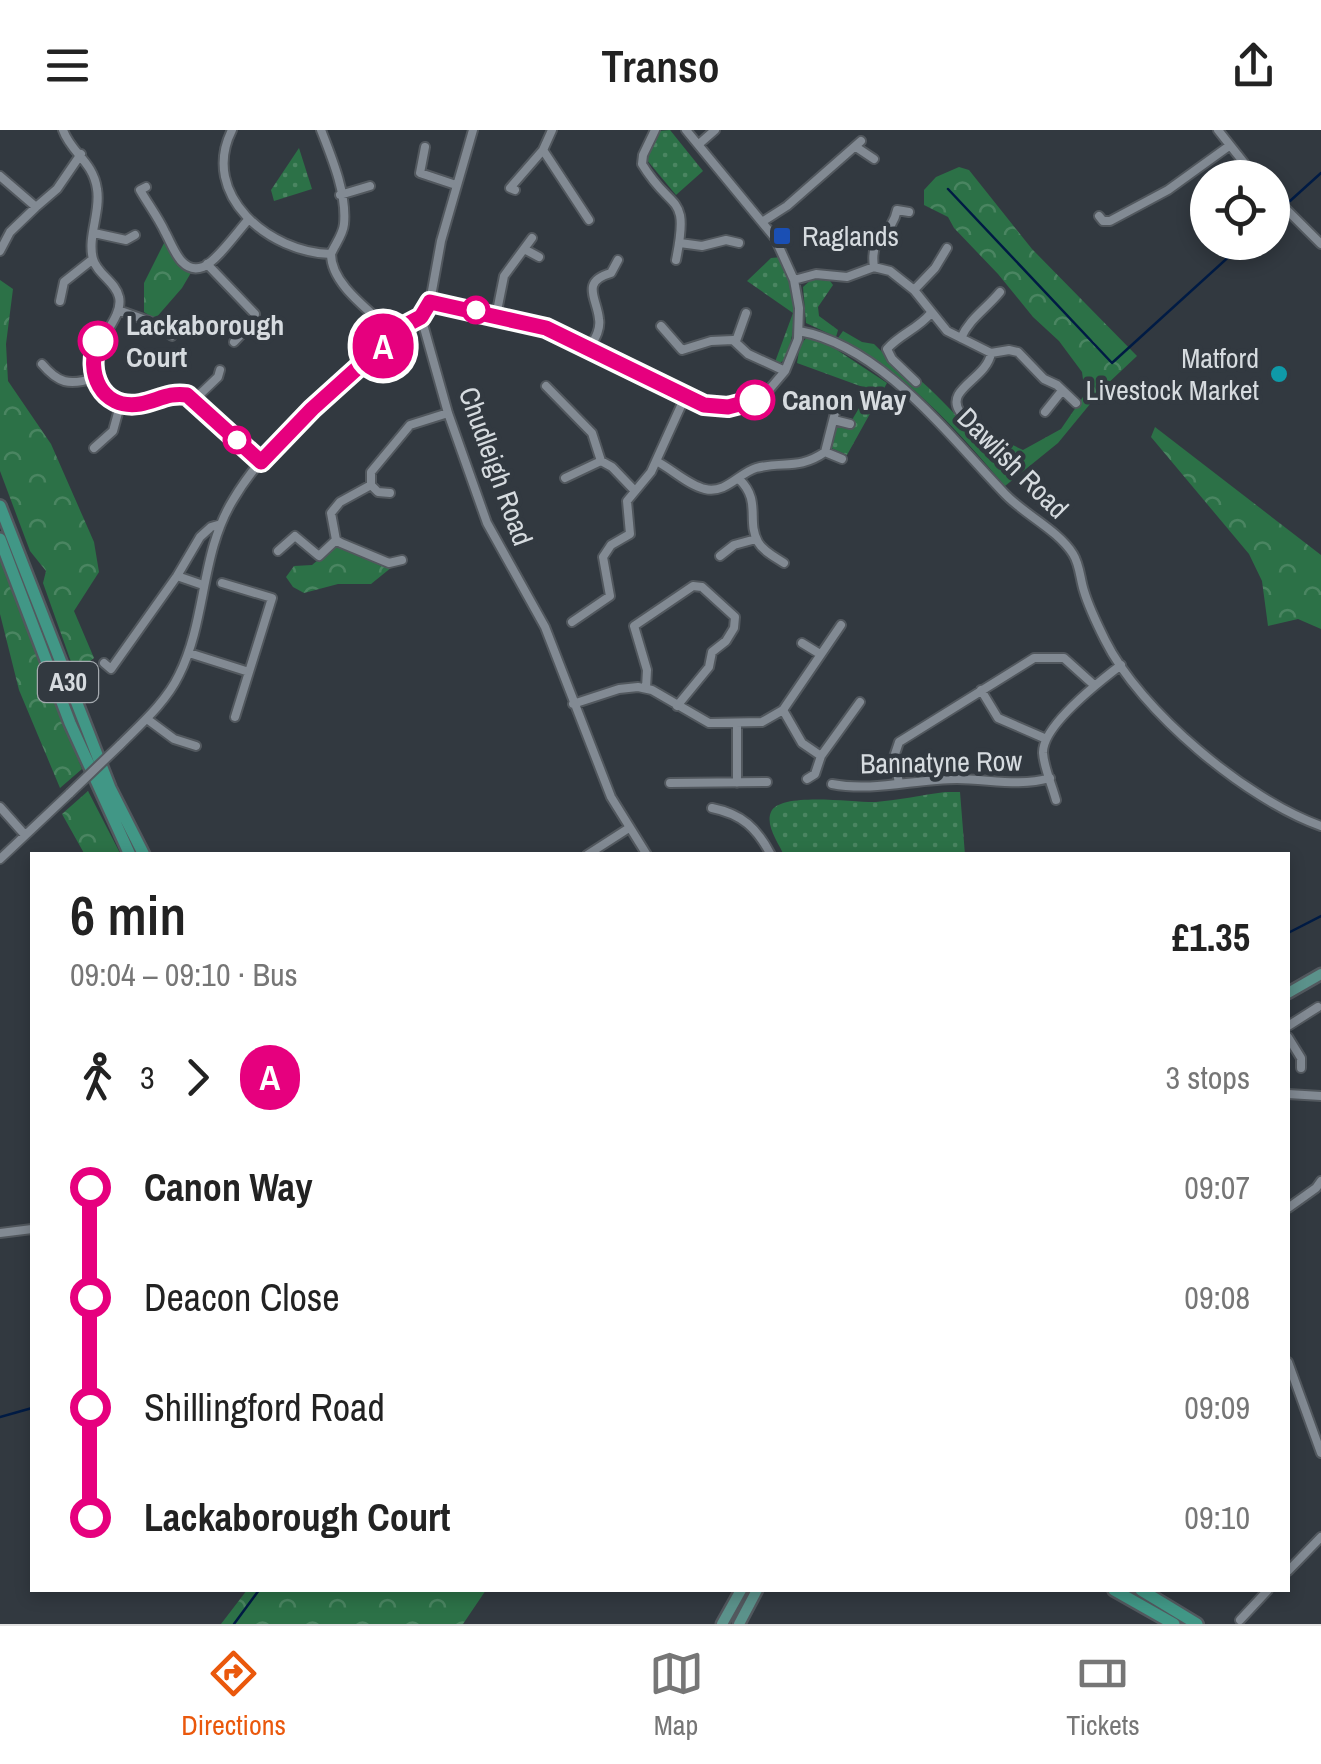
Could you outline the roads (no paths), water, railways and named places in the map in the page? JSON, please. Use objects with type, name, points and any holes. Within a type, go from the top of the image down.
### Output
[{"type":"highway","name":"A30","points":[[0,506],[110,788],[142,852]]},
{"type":"highway","name":"A30","points":[[0,538],[70,723],[129,852]]},
{"type":"highway","points":[[1118,1592],[1174,1624]]},
{"type":"highway","points":[[1143,1592],[1196,1624]]},
{"type":"main road","points":[[1290,993],[1321,974]]},
{"type":"main road","points":[[722,1624],[740,1592]]},
{"type":"main road","points":[[739,1624],[755,1592]]},
{"type":"street","points":[[63,130],[81,154],[97,189],[93,259],[117,291],[118,310],[95,347],[94,378],[102,392],[121,402],[140,404],[179,394],[194,400],[261,462]]},
{"type":"street","points":[[232,130],[224,151],[225,178],[230,195],[248,220],[300,250],[331,254]]},
{"type":"street","points":[[321,130],[344,223],[331,254],[337,275],[395,335]]},
{"type":"street","points":[[0,858],[146,719],[178,679],[189,653],[212,544],[232,502],[261,462],[312,409],[395,335],[421,317],[430,302],[456,185],[473,130]]},
{"type":"street","points":[[515,190],[510,188],[543,150],[552,130]]},
{"type":"street","points":[[654,130],[642,164],[681,211],[683,226],[676,260]]},
{"type":"street","points":[[430,302],[534,323],[708,406],[735,406],[768,391],[785,370],[799,331],[794,280],[780,246],[686,130]]},
{"type":"street","points":[[699,144],[715,130]]},
{"type":"street","points":[[1218,130],[1241,160]]},
{"type":"street","points":[[762,222],[787,206],[859,144],[874,159]]},
{"type":"street","points":[[1098,216],[1106,222],[1159,196],[1229,146]]},
{"type":"street","points":[[425,147],[420,173],[456,185]]},
{"type":"street","points":[[543,150],[590,220]]},
{"type":"street","points":[[0,252],[14,226],[57,189],[81,154]]},
{"type":"street","points":[[0,176],[36,208]]},
{"type":"street","points":[[146,186],[140,190],[174,253],[188,266],[207,264],[248,220]]},
{"type":"street","points":[[340,195],[370,186]]},
{"type":"street","points":[[874,267],[873,245],[894,223],[893,209],[909,212]]},
{"type":"street","points":[[1290,213],[1321,244]]},
{"type":"street","points":[[94,233],[130,241]]},
{"type":"street","points":[[496,316],[504,276],[532,238]]},
{"type":"street","points":[[680,243],[702,246],[726,240],[739,244]]},
{"type":"street","points":[[914,290],[947,248]]},
{"type":"street","points":[[926,249],[938,258]]},
{"type":"street","points":[[526,250],[540,258]]},
{"type":"street","points":[[60,301],[64,282],[93,259]]},
{"type":"street","points":[[589,349],[600,326],[592,292],[600,277],[611,273],[618,260]]},
{"type":"street","points":[[207,264],[255,314],[253,322],[234,342]]},
{"type":"street","points":[[794,280],[816,274],[847,277],[874,267],[890,270],[914,290],[941,326],[991,353],[1018,352],[1044,379],[1076,402]]},
{"type":"street","points":[[611,273],[621,282]]},
{"type":"street","points":[[961,338],[969,320],[1000,292]]},
{"type":"street","points":[[981,294],[992,302]]},
{"type":"street","points":[[118,310],[154,323],[172,336]]},
{"type":"street","points":[[736,341],[746,313]]},
{"type":"street","points":[[886,349],[931,313]]},
{"type":"street","name":"Chudleigh Road","points":[[421,317],[448,412],[488,523],[545,628],[602,778],[646,852]]},
{"type":"street","points":[[662,326],[682,350]]},
{"type":"street","name":"Dawlish Road","points":[[799,331],[830,338],[935,417],[1004,493],[1072,553],[1107,644],[1159,713],[1266,800],[1321,826]]},
{"type":"street","points":[[876,339],[916,382]]},
{"type":"street","points":[[677,360],[682,350],[711,341],[736,341],[748,354],[785,370]]},
{"type":"street","points":[[990,441],[983,427],[958,412],[956,397],[986,368],[991,353]]},
{"type":"street","points":[[42,364],[59,381],[75,383],[94,378]]},
{"type":"street","points":[[194,400],[218,377],[220,370]]},
{"type":"street","points":[[546,386],[592,433],[600,461],[612,467],[635,491]]},
{"type":"street","points":[[1045,412],[1062,392]]},
{"type":"street","points":[[630,534],[626,507],[656,461],[685,396]]},
{"type":"street","points":[[548,407],[558,399]]},
{"type":"street","points":[[94,448],[112,431],[121,402]]},
{"type":"street","points":[[656,461],[708,490],[739,479],[752,469],[802,464],[826,452],[837,406]]},
{"type":"street","points":[[390,493],[378,492],[371,485],[371,472],[410,425],[448,412]]},
{"type":"street","points":[[834,420],[850,424]]},
{"type":"street","points":[[826,452],[842,459]]},
{"type":"street","points":[[565,478],[600,461]]},
{"type":"street","points":[[739,479],[752,496],[756,538],[763,549],[784,563]]},
{"type":"street","points":[[336,540],[331,516],[335,506],[371,485]]},
{"type":"street","points":[[104,663],[112,669],[200,537],[210,527],[222,524]]},
{"type":"street","points":[[572,622],[610,596],[603,556],[630,534],[641,534]]},
{"type":"street","points":[[278,551],[294,536],[319,556],[336,540]]},
{"type":"street","points":[[720,556],[734,545],[756,538]]},
{"type":"street","points":[[336,540],[389,563],[402,560]]},
{"type":"street","points":[[591,556],[603,556]]},
{"type":"street","points":[[177,576],[203,584]]},
{"type":"street","points":[[222,583],[272,598],[235,717]]},
{"type":"street","points":[[646,688],[647,670],[634,626],[693,586],[702,587],[735,618],[734,628],[712,652],[709,667],[677,706]]},
{"type":"street","points":[[573,704],[630,686],[646,688],[700,720],[715,724],[762,722],[783,710],[841,624]]},
{"type":"street","points":[[802,643],[820,654]]},
{"type":"street","points":[[189,653],[249,672]]},
{"type":"street","points":[[898,783],[894,757],[898,742],[1034,658],[1064,658],[1094,685]]},
{"type":"street","points":[[1056,800],[1043,756],[1044,738],[1094,685],[1120,665]]},
{"type":"street","points":[[981,690],[998,718],[1044,738]]},
{"type":"street","points":[[807,779],[815,774],[821,756],[860,702]]},
{"type":"street","points":[[783,710],[802,743],[821,756]]},
{"type":"street","points":[[146,719],[174,739],[196,746]]},
{"type":"street","points":[[736,724],[737,783]]},
{"type":"street","name":"Bannatyne Row","points":[[832,784],[852,788],[962,779],[1031,783],[1050,778]]},
{"type":"street","points":[[670,783],[767,782]]},
{"type":"street","points":[[0,807],[26,835]]},
{"type":"street","points":[[712,808],[728,811],[749,823],[769,852]]},
{"type":"street","points":[[592,852],[629,828]]},
{"type":"street","points":[[1290,1025],[1318,1006]]},
{"type":"street","points":[[1290,1040],[1301,1058],[1301,1068]]},
{"type":"street","points":[[1290,1094],[1321,1096]]},
{"type":"street","points":[[1290,1207],[1319,1187]]},
{"type":"street","points":[[0,1232],[30,1230]]},
{"type":"street","points":[[1290,1368],[1321,1454]]},
{"type":"street","points":[[1290,1568],[1321,1537]]},
{"type":"street","points":[[1240,1620],[1266,1592]]},
{"type":"waterway","points":[[1290,201],[1321,173]]},
{"type":"waterway","points":[[948,189],[1112,363],[1225,260]]},
{"type":"waterway","points":[[1290,932],[1321,916]]},
{"type":"waterway","points":[[0,1417],[30,1409]]},
{"type":"waterway","points":[[234,1624],[258,1592]]},
{"type":"place","name":"Raglands","points":[[782,236]]},
{"type":"place","name":"Lackaborough Court","points":[[98,341]]},
{"type":"place","name":"Matford Livestock Market","points":[[1279,374]]},
{"type":"place","name":"Canon Way","points":[[755,400]]}]
